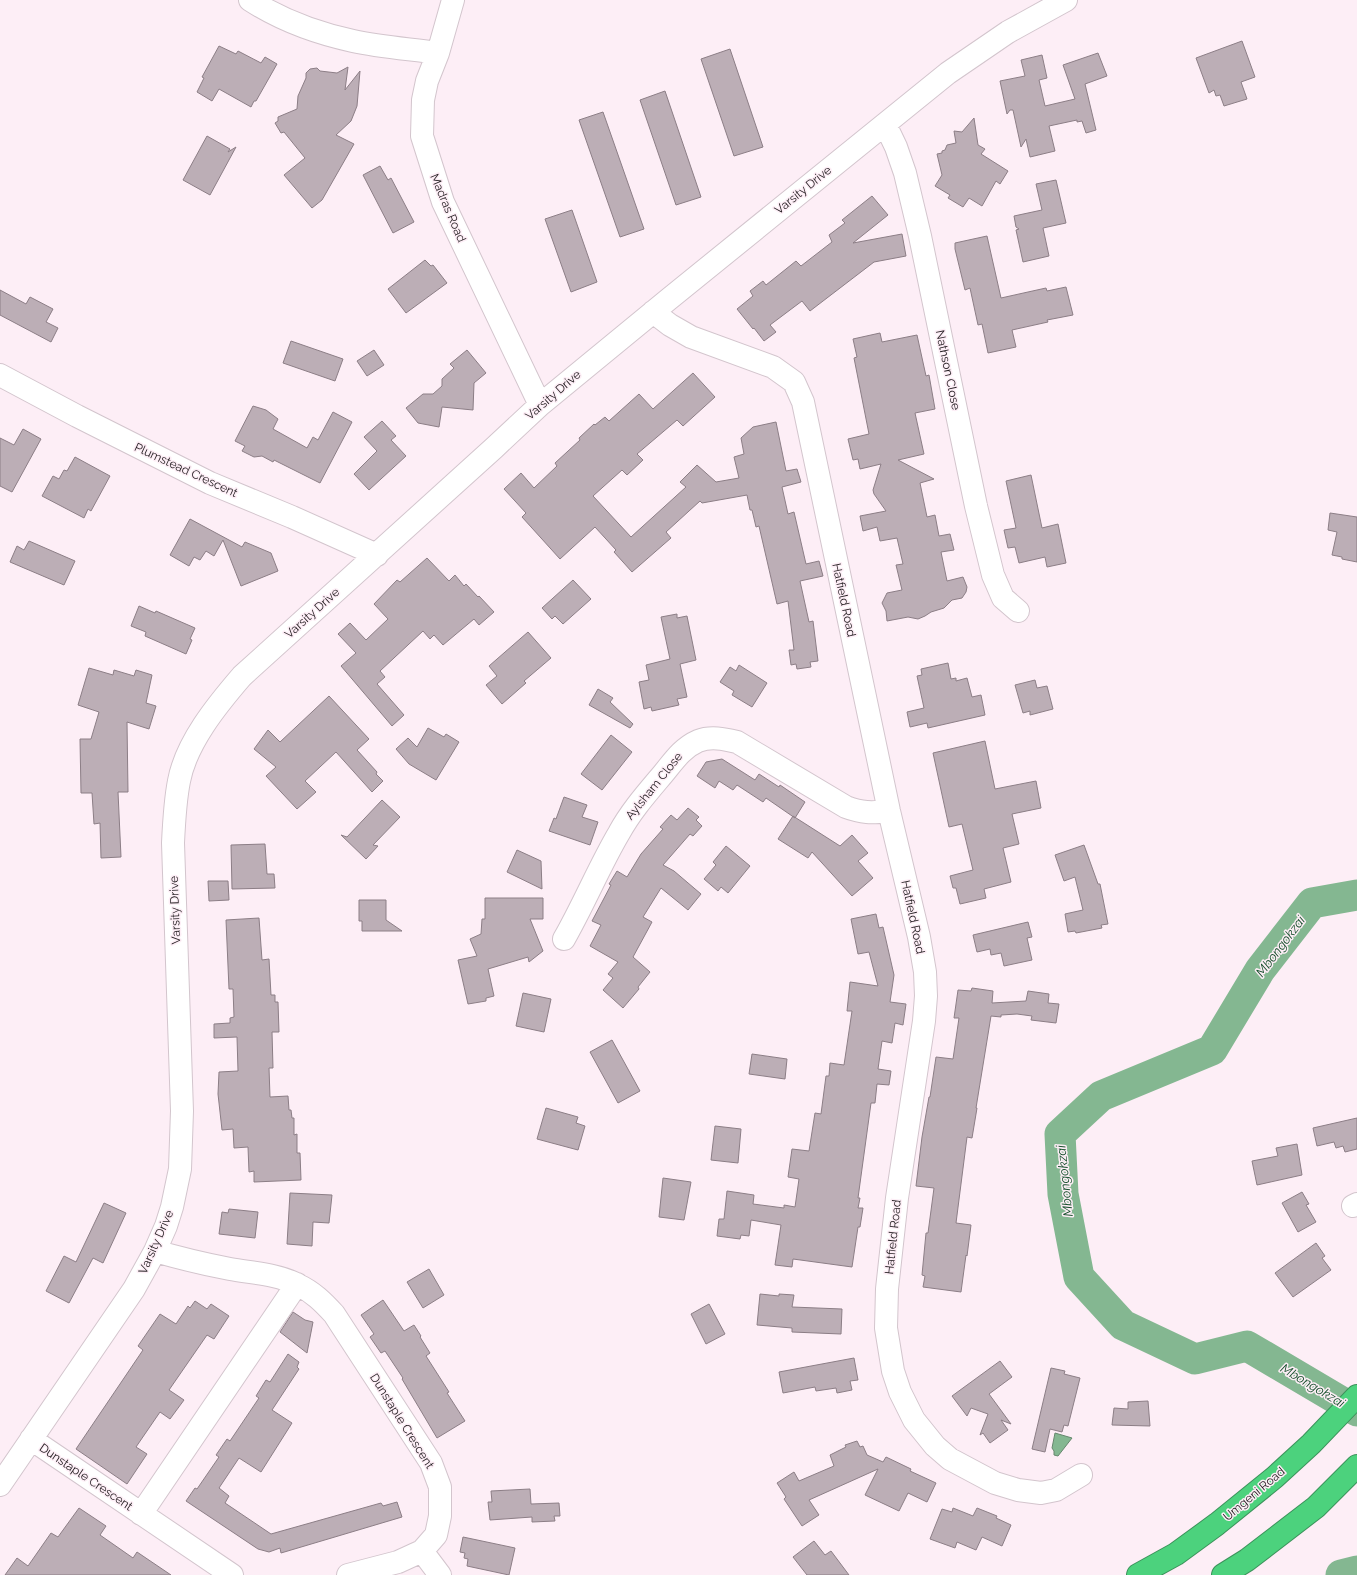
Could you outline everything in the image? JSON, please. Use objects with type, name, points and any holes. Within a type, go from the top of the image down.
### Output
[{"type":"highway","name":"Umgeni Road","points":[[1138,1575],[1176,1554],[1217,1524],[1275,1477],[1356,1398]]},
{"type":"highway","points":[[1223,1575],[1247,1560],[1316,1507],[1357,1466]]},
{"type":"street","points":[[250,0],[284,19],[353,41],[438,53]]},
{"type":"street","name":"Madras Road","points":[[453,0],[423,100],[421,121],[423,141],[443,202],[540,405]]},
{"type":"street","name":"Varsity Drive","points":[[0,1485],[134,1289],[155,1251],[166,1226],[172,1207],[180,1168],[182,1111],[173,843],[179,780],[189,753],[210,717],[242,676],[377,555],[540,405],[948,74],[1023,23],[1066,0]]},
{"type":"street","name":"Nathson Close","points":[[885,124],[896,146],[905,173],[920,236],[976,506],[993,575],[1003,598],[1018,611]]},
{"type":"street","name":"Hatfield Road","points":[[653,312],[670,325],[691,337],[773,367],[794,382],[799,390],[803,402],[889,811],[919,938],[925,972],[926,996],[924,1021],[898,1198],[887,1289],[886,1328],[893,1371],[900,1392],[914,1420],[935,1446],[950,1459],[995,1483],[1018,1490],[1041,1493],[1056,1490],[1081,1475]]},
{"type":"street","name":"Plumstead Crescent","points":[[0,375],[77,416],[210,483],[292,516],[377,555]]},
{"type":"street","name":"Aylsham Close","points":[[564,939],[618,834],[635,808],[681,752],[698,741],[708,738],[717,738],[737,742],[846,806],[859,812],[889,811]]},
{"type":"street","name":"Dunstaple Crescent","points":[[155,1251],[207,1264],[276,1277],[297,1284],[312,1292],[334,1314],[431,1463],[440,1487],[440,1516],[436,1535],[422,1551],[398,1562],[348,1575]]},
{"type":"street","name":"Dunstaple Crescent","points":[[141,1514],[297,1284]]},
{"type":"street","name":"Dunstaple Crescent","points":[[31,1439],[232,1575]]},
{"type":"street","points":[[422,1551],[440,1575]]},
{"type":"shaded area","points":[[1055,1433],[1072,1438],[1058,1456],[1054,1455],[1052,1448]]},
{"type":"building","points":[[1242,41],[1255,77],[1241,82],[1247,99],[1224,106],[1220,95],[1216,96],[1214,90],[1209,93],[1196,58]]},
{"type":"building","points":[[219,46],[236,54],[238,51],[261,63],[265,57],[277,64],[251,107],[219,89],[212,101],[197,92],[204,78],[202,77]]},
{"type":"building","points":[[730,49],[763,147],[734,156],[701,59]]},
{"type":"building","points":[[1098,53],[1107,76],[1085,84],[1096,130],[1086,133],[1082,121],[1077,122],[1077,120],[1049,126],[1055,151],[1030,157],[1026,139],[1021,147],[1013,110],[1010,110],[1007,114],[1000,81],[1025,76],[1021,60],[1042,55],[1047,78],[1039,80],[1045,106],[1075,99],[1063,65]]},
{"type":"building","points":[[348,67],[345,90],[360,71],[357,106],[351,121],[336,135],[354,144],[322,200],[312,208],[284,175],[305,158],[284,132],[281,133],[275,123],[278,121],[278,117],[297,109],[298,96],[306,78],[306,73],[310,69],[317,68],[320,71],[337,73]]},
{"type":"building","points":[[665,91],[701,197],[676,205],[640,100]]},
{"type":"building","points":[[603,112],[644,229],[620,237],[579,120]]},
{"type":"building","points":[[974,118],[978,145],[985,149],[981,154],[1008,171],[1000,184],[996,181],[982,206],[969,198],[963,207],[948,198],[950,195],[935,186],[942,175],[937,154],[942,153],[947,145],[956,143],[954,131],[962,132]]},
{"type":"building","points":[[207,136],[230,149],[228,152],[236,147],[210,195],[183,180]]},
{"type":"building","points":[[380,166],[388,180],[391,178],[414,222],[393,233],[363,175]]},
{"type":"building","points":[[1056,180],[1066,223],[1043,228],[1049,256],[1023,262],[1016,230],[1019,229],[1016,227],[1014,216],[1042,210],[1036,184]]},
{"type":"building","points":[[872,196],[888,215],[853,243],[902,234],[906,256],[874,262],[810,311],[802,301],[770,325],[776,332],[764,341],[737,309],[753,296],[750,291],[763,281],[766,285],[796,261],[801,266],[832,242],[829,235],[845,223],[842,220]]},
{"type":"building","points":[[572,210],[597,282],[571,292],[545,219]]},
{"type":"building","points":[[987,236],[1001,298],[1046,288],[1047,291],[1066,287],[1073,315],[1047,320],[1048,322],[1012,330],[1016,347],[988,353],[982,324],[978,325],[970,288],[965,290],[955,249],[955,243]]},
{"type":"building","points":[[425,260],[431,266],[433,265],[447,283],[406,313],[388,289]]},
{"type":"building","points":[[0,290],[26,304],[30,297],[53,309],[46,322],[58,328],[51,342],[0,315]]},
{"type":"building","points":[[880,333],[882,342],[917,335],[926,376],[929,375],[935,409],[915,413],[924,454],[898,460],[934,479],[920,483],[927,517],[935,515],[939,536],[950,534],[954,550],[941,552],[947,581],[963,577],[967,587],[962,598],[952,600],[944,608],[931,612],[918,619],[908,617],[887,621],[886,611],[882,603],[887,593],[902,590],[896,565],[903,564],[897,538],[880,541],[877,527],[863,531],[860,516],[886,511],[874,494],[873,490],[881,464],[860,469],[858,459],[853,460],[848,439],[869,434],[854,358],[857,357],[853,339]]},
{"type":"building","points":[[291,341],[343,359],[335,381],[283,363]]},
{"type":"building","points":[[374,350],[384,365],[367,376],[357,361]]},
{"type":"building","points":[[467,350],[486,373],[474,383],[473,410],[442,407],[439,427],[418,423],[406,408],[423,394],[433,394],[442,386],[442,379],[454,368],[450,364]]},
{"type":"building","points":[[693,373],[715,397],[683,426],[677,420],[637,454],[643,460],[627,475],[622,470],[593,496],[631,537],[686,487],[680,482],[697,465],[716,482],[739,478],[734,457],[744,454],[741,438],[753,427],[776,422],[786,471],[797,469],[801,482],[782,487],[788,514],[794,512],[806,564],[819,561],[823,576],[800,581],[809,622],[813,621],[818,661],[810,662],[811,667],[797,669],[796,664],[791,665],[789,650],[794,650],[788,601],[777,604],[759,526],[756,527],[747,495],[702,503],[700,501],[666,532],[671,538],[632,572],[614,552],[616,550],[595,527],[560,559],[522,517],[526,513],[504,489],[521,473],[534,488],[557,466],[555,463],[580,440],[579,438],[594,424],[595,425],[605,417],[609,421],[639,394],[653,409]]},
{"type":"building","points":[[253,406],[266,410],[278,419],[273,429],[307,448],[313,437],[318,440],[333,412],[352,422],[320,483],[274,460],[273,462],[262,456],[254,457],[242,451],[245,446],[235,441]]},
{"type":"building","points":[[382,421],[396,436],[391,440],[406,456],[369,490],[354,474],[377,451],[364,437]]},
{"type":"building","points":[[23,429],[41,439],[12,492],[0,486],[0,438],[14,445]]},
{"type":"building","points":[[75,457],[110,476],[91,511],[88,509],[84,518],[42,496],[53,476],[59,479],[64,470],[67,471]]},
{"type":"building","points":[[1031,475],[1042,528],[1058,524],[1066,563],[1047,567],[1045,557],[1019,563],[1015,547],[1008,548],[1004,530],[1016,528],[1006,481]]},
{"type":"building","points":[[1330,513],[1357,517],[1357,562],[1332,555],[1337,532],[1328,530]]},
{"type":"building","points":[[190,519],[242,547],[245,542],[271,553],[278,571],[241,586],[223,540],[214,556],[206,551],[200,560],[194,557],[189,566],[170,555]]},
{"type":"building","points":[[29,541],[75,561],[64,585],[10,562],[17,546],[24,550]]},
{"type":"building","points":[[427,558],[449,581],[455,575],[464,586],[466,584],[494,612],[479,625],[474,619],[443,645],[434,635],[430,639],[423,631],[380,671],[385,677],[377,684],[404,715],[392,726],[341,666],[356,653],[338,634],[350,623],[366,640],[388,619],[374,604],[397,580],[400,582]]},
{"type":"building","points":[[573,580],[591,599],[563,624],[555,616],[552,619],[542,608]]},
{"type":"building","points":[[139,606],[155,613],[156,611],[195,628],[186,654],[145,636],[146,632],[131,626]]},
{"type":"building","points":[[677,614],[677,618],[687,616],[696,660],[680,664],[687,697],[677,699],[679,705],[652,711],[651,707],[644,709],[639,682],[649,680],[646,665],[670,659],[661,617]]},
{"type":"building","points":[[528,632],[551,658],[524,681],[526,683],[502,704],[486,685],[497,676],[489,666]]},
{"type":"building","points":[[948,663],[951,679],[956,678],[956,681],[967,678],[972,697],[981,695],[985,715],[928,728],[927,723],[910,727],[907,712],[924,708],[917,676],[922,675],[921,669]]},
{"type":"building","points":[[739,665],[767,683],[752,707],[732,695],[734,691],[720,682],[730,667],[736,671]]},
{"type":"building","points":[[89,668],[113,675],[114,670],[134,676],[136,670],[152,675],[146,703],[156,706],[149,729],[127,722],[128,792],[118,792],[121,857],[101,858],[100,823],[94,824],[92,793],[81,793],[80,739],[91,739],[99,712],[78,705]]},
{"type":"building","points":[[1035,680],[1037,688],[1047,686],[1053,709],[1030,715],[1030,711],[1023,713],[1015,685]]},
{"type":"building","points":[[598,689],[613,698],[610,702],[633,724],[630,728],[589,705]]},
{"type":"building","points":[[329,696],[369,739],[357,750],[383,781],[372,792],[336,752],[305,781],[316,792],[297,809],[266,776],[276,767],[254,749],[268,730],[280,742]]},
{"type":"building","points":[[428,728],[444,737],[446,734],[459,742],[436,780],[409,764],[396,749],[408,738],[417,747]]},
{"type":"building","points":[[611,735],[632,752],[602,790],[581,774]]},
{"type":"building","points":[[985,741],[995,789],[1036,781],[1041,808],[1012,814],[1019,844],[1003,848],[1011,882],[984,889],[986,898],[960,904],[956,888],[953,888],[950,876],[973,870],[962,824],[949,827],[933,753]]},
{"type":"building","points":[[722,759],[755,780],[759,774],[779,787],[780,785],[805,802],[795,818],[766,798],[763,802],[737,785],[733,790],[719,781],[715,788],[697,776],[706,762]]},
{"type":"building","points":[[564,797],[587,805],[582,817],[598,822],[590,845],[549,831],[554,818],[556,819]]},
{"type":"building","points":[[382,800],[400,817],[373,845],[378,846],[366,859],[341,835],[347,837]]},
{"type":"building","points":[[688,808],[699,817],[696,820],[702,826],[693,836],[690,834],[663,865],[674,871],[701,894],[688,910],[661,888],[643,917],[652,922],[633,957],[650,972],[638,987],[639,989],[623,1008],[603,990],[613,978],[608,974],[618,962],[590,946],[601,925],[592,921],[611,885],[609,884],[617,871],[627,877],[641,854],[663,829],[660,827],[671,815],[677,820]]},
{"type":"building","points":[[793,816],[840,846],[852,835],[868,853],[858,861],[873,878],[852,896],[812,852],[808,858],[778,839]]},
{"type":"building","points":[[265,844],[267,874],[274,874],[275,888],[232,889],[231,845]]},
{"type":"building","points":[[1084,845],[1098,884],[1100,884],[1108,924],[1101,925],[1102,928],[1076,933],[1075,931],[1068,932],[1065,914],[1083,910],[1075,877],[1064,881],[1055,855]]},
{"type":"building","points":[[726,846],[750,866],[728,893],[721,887],[718,891],[704,879],[716,865],[713,862]]},
{"type":"building","points":[[517,850],[541,861],[542,889],[507,872]]},
{"type":"building","points":[[208,881],[228,881],[229,900],[209,901]]},
{"type":"building","points":[[485,898],[543,898],[543,919],[530,919],[543,951],[529,962],[528,957],[488,969],[494,996],[486,998],[486,1001],[468,1004],[458,960],[477,956],[470,939],[481,934],[482,919],[485,919]]},
{"type":"building","points":[[359,900],[386,900],[386,920],[402,931],[362,931],[362,921],[359,921]]},
{"type":"building","points":[[876,914],[879,928],[883,927],[894,975],[890,1002],[906,1004],[903,1025],[895,1023],[892,1043],[882,1041],[878,1069],[891,1071],[889,1085],[877,1084],[875,1103],[871,1103],[858,1198],[860,1198],[858,1208],[863,1208],[860,1227],[858,1227],[852,1267],[793,1259],[792,1267],[775,1265],[781,1225],[751,1220],[749,1236],[741,1235],[740,1239],[717,1236],[719,1219],[724,1219],[727,1191],[754,1195],[753,1204],[784,1208],[784,1205],[795,1207],[799,1179],[788,1177],[792,1149],[809,1151],[815,1113],[821,1114],[826,1076],[829,1076],[830,1063],[844,1065],[852,1011],[847,1011],[850,982],[878,986],[869,952],[858,954],[851,919]]},
{"type":"building","points":[[259,918],[262,960],[269,959],[271,995],[275,995],[275,1002],[278,1002],[279,1032],[272,1032],[273,1068],[269,1068],[270,1097],[288,1096],[289,1110],[291,1110],[292,1118],[294,1118],[294,1135],[297,1134],[297,1153],[300,1153],[301,1180],[254,1182],[254,1171],[249,1172],[248,1147],[234,1148],[233,1129],[222,1130],[218,1094],[219,1072],[238,1071],[237,1037],[214,1038],[214,1024],[230,1023],[230,1018],[234,1017],[233,989],[229,989],[226,920]]},
{"type":"building","points":[[1028,922],[1032,937],[1027,938],[1032,960],[1004,966],[1001,953],[991,955],[990,949],[977,952],[973,935]]},
{"type":"building","points":[[972,988],[993,991],[992,1003],[1026,1001],[1028,991],[1049,994],[1048,1003],[1059,1004],[1056,1023],[1031,1020],[1032,1016],[1017,1014],[1001,1015],[1001,1017],[991,1016],[972,1138],[967,1137],[956,1223],[971,1225],[961,1292],[923,1287],[925,1276],[922,1275],[926,1233],[928,1233],[934,1188],[916,1186],[922,1137],[936,1057],[953,1059],[959,1018],[954,1018],[958,990],[971,991]]},
{"type":"building","points":[[523,993],[551,999],[544,1032],[516,1026]]},
{"type":"building","points":[[612,1040],[640,1091],[618,1103],[590,1052]]},
{"type":"building","points":[[752,1054],[787,1059],[785,1079],[749,1074]]},
{"type":"building","points":[[546,1108],[578,1117],[576,1123],[585,1126],[578,1150],[537,1139]]},
{"type":"building","points":[[1357,1118],[1357,1149],[1345,1152],[1343,1146],[1336,1148],[1334,1142],[1317,1146],[1313,1128]]},
{"type":"building","points":[[715,1126],[741,1129],[738,1163],[711,1160]]},
{"type":"building","points":[[1297,1144],[1302,1175],[1257,1185],[1252,1161],[1278,1156],[1276,1148]]},
{"type":"building","points":[[663,1178],[691,1182],[684,1220],[659,1217]]},
{"type":"building","points":[[1302,1192],[1309,1204],[1306,1205],[1316,1222],[1298,1232],[1282,1203]]},
{"type":"building","points":[[290,1193],[332,1195],[329,1223],[313,1222],[312,1246],[287,1244]]},
{"type":"building","points":[[104,1203],[126,1213],[103,1263],[93,1258],[69,1303],[46,1291],[64,1256],[76,1262]]},
{"type":"building","points":[[229,1209],[258,1212],[255,1238],[219,1234],[222,1212],[228,1213]]},
{"type":"building","points":[[1316,1243],[1325,1256],[1322,1258],[1331,1270],[1293,1297],[1275,1273]]},
{"type":"building","points":[[429,1269],[444,1295],[423,1308],[407,1282]]},
{"type":"building","points":[[760,1294],[779,1296],[779,1294],[794,1295],[792,1307],[842,1309],[841,1334],[792,1332],[792,1328],[757,1325]]},
{"type":"building","points":[[383,1300],[404,1331],[414,1325],[430,1353],[426,1356],[449,1392],[447,1393],[465,1421],[437,1438],[402,1379],[403,1378],[385,1351],[381,1353],[370,1337],[374,1334],[361,1315]]},
{"type":"building","points":[[195,1301],[207,1309],[211,1304],[229,1316],[214,1339],[207,1335],[169,1390],[184,1400],[170,1419],[160,1412],[136,1447],[147,1454],[127,1484],[76,1449],[143,1350],[138,1346],[160,1314],[176,1324],[188,1306],[190,1308]]},
{"type":"building","points":[[709,1304],[725,1334],[706,1344],[691,1314]]},
{"type":"building","points":[[293,1312],[305,1320],[313,1322],[307,1353],[280,1332]]},
{"type":"building","points":[[288,1354],[299,1362],[297,1367],[299,1369],[272,1410],[292,1423],[261,1472],[239,1458],[219,1488],[229,1496],[225,1503],[271,1534],[381,1503],[383,1506],[397,1502],[402,1517],[281,1553],[280,1548],[269,1552],[258,1549],[186,1501],[195,1488],[197,1489],[219,1457],[216,1455],[227,1439],[230,1441],[259,1398],[256,1396],[266,1380],[270,1382]]},
{"type":"building","points":[[854,1358],[858,1380],[850,1381],[852,1390],[837,1393],[836,1388],[816,1391],[815,1387],[783,1393],[779,1372]]},
{"type":"building","points":[[1000,1361],[1012,1377],[989,1394],[1011,1424],[1001,1420],[1008,1430],[990,1443],[983,1433],[980,1435],[988,1414],[971,1408],[967,1416],[952,1396]]},
{"type":"building","points":[[1051,1368],[1065,1371],[1064,1374],[1080,1378],[1068,1426],[1064,1425],[1062,1432],[1050,1429],[1045,1452],[1032,1449]]},
{"type":"building","points":[[1148,1401],[1150,1426],[1112,1425],[1114,1408],[1128,1409],[1128,1402]]},
{"type":"building","points":[[857,1441],[860,1447],[863,1446],[867,1455],[883,1462],[886,1457],[911,1469],[910,1471],[936,1483],[927,1502],[908,1493],[899,1511],[865,1495],[878,1469],[809,1500],[819,1515],[802,1526],[784,1499],[786,1497],[777,1483],[794,1472],[799,1481],[834,1466],[830,1455],[846,1447],[845,1445]]},
{"type":"building","points":[[530,1489],[531,1504],[559,1503],[560,1516],[554,1516],[555,1521],[532,1522],[532,1517],[490,1520],[488,1502],[492,1502],[491,1491]]},
{"type":"building","points":[[79,1508],[106,1526],[100,1535],[133,1558],[137,1552],[171,1575],[5,1575],[17,1558],[28,1566],[51,1533],[58,1537]]},
{"type":"building","points":[[953,1508],[973,1516],[977,1508],[997,1516],[996,1518],[1011,1525],[1002,1546],[982,1537],[976,1550],[957,1542],[955,1548],[930,1539],[942,1509],[952,1512]]},
{"type":"building","points":[[463,1537],[515,1548],[509,1575],[467,1566],[468,1559],[464,1558],[465,1553],[460,1552]]},
{"type":"building","points":[[814,1541],[825,1555],[831,1551],[849,1575],[807,1575],[793,1557]]},
{"type":"waterway","name":"Mbongokzai","points":[[1357,895],[1312,903],[1260,970],[1212,1050],[1101,1096],[1060,1134],[1063,1194],[1079,1277],[1123,1325],[1195,1359],[1247,1346],[1357,1411]]},
{"type":"waterway","name":"Mbongokzai","points":[[1341,1575],[1357,1571]]}]
